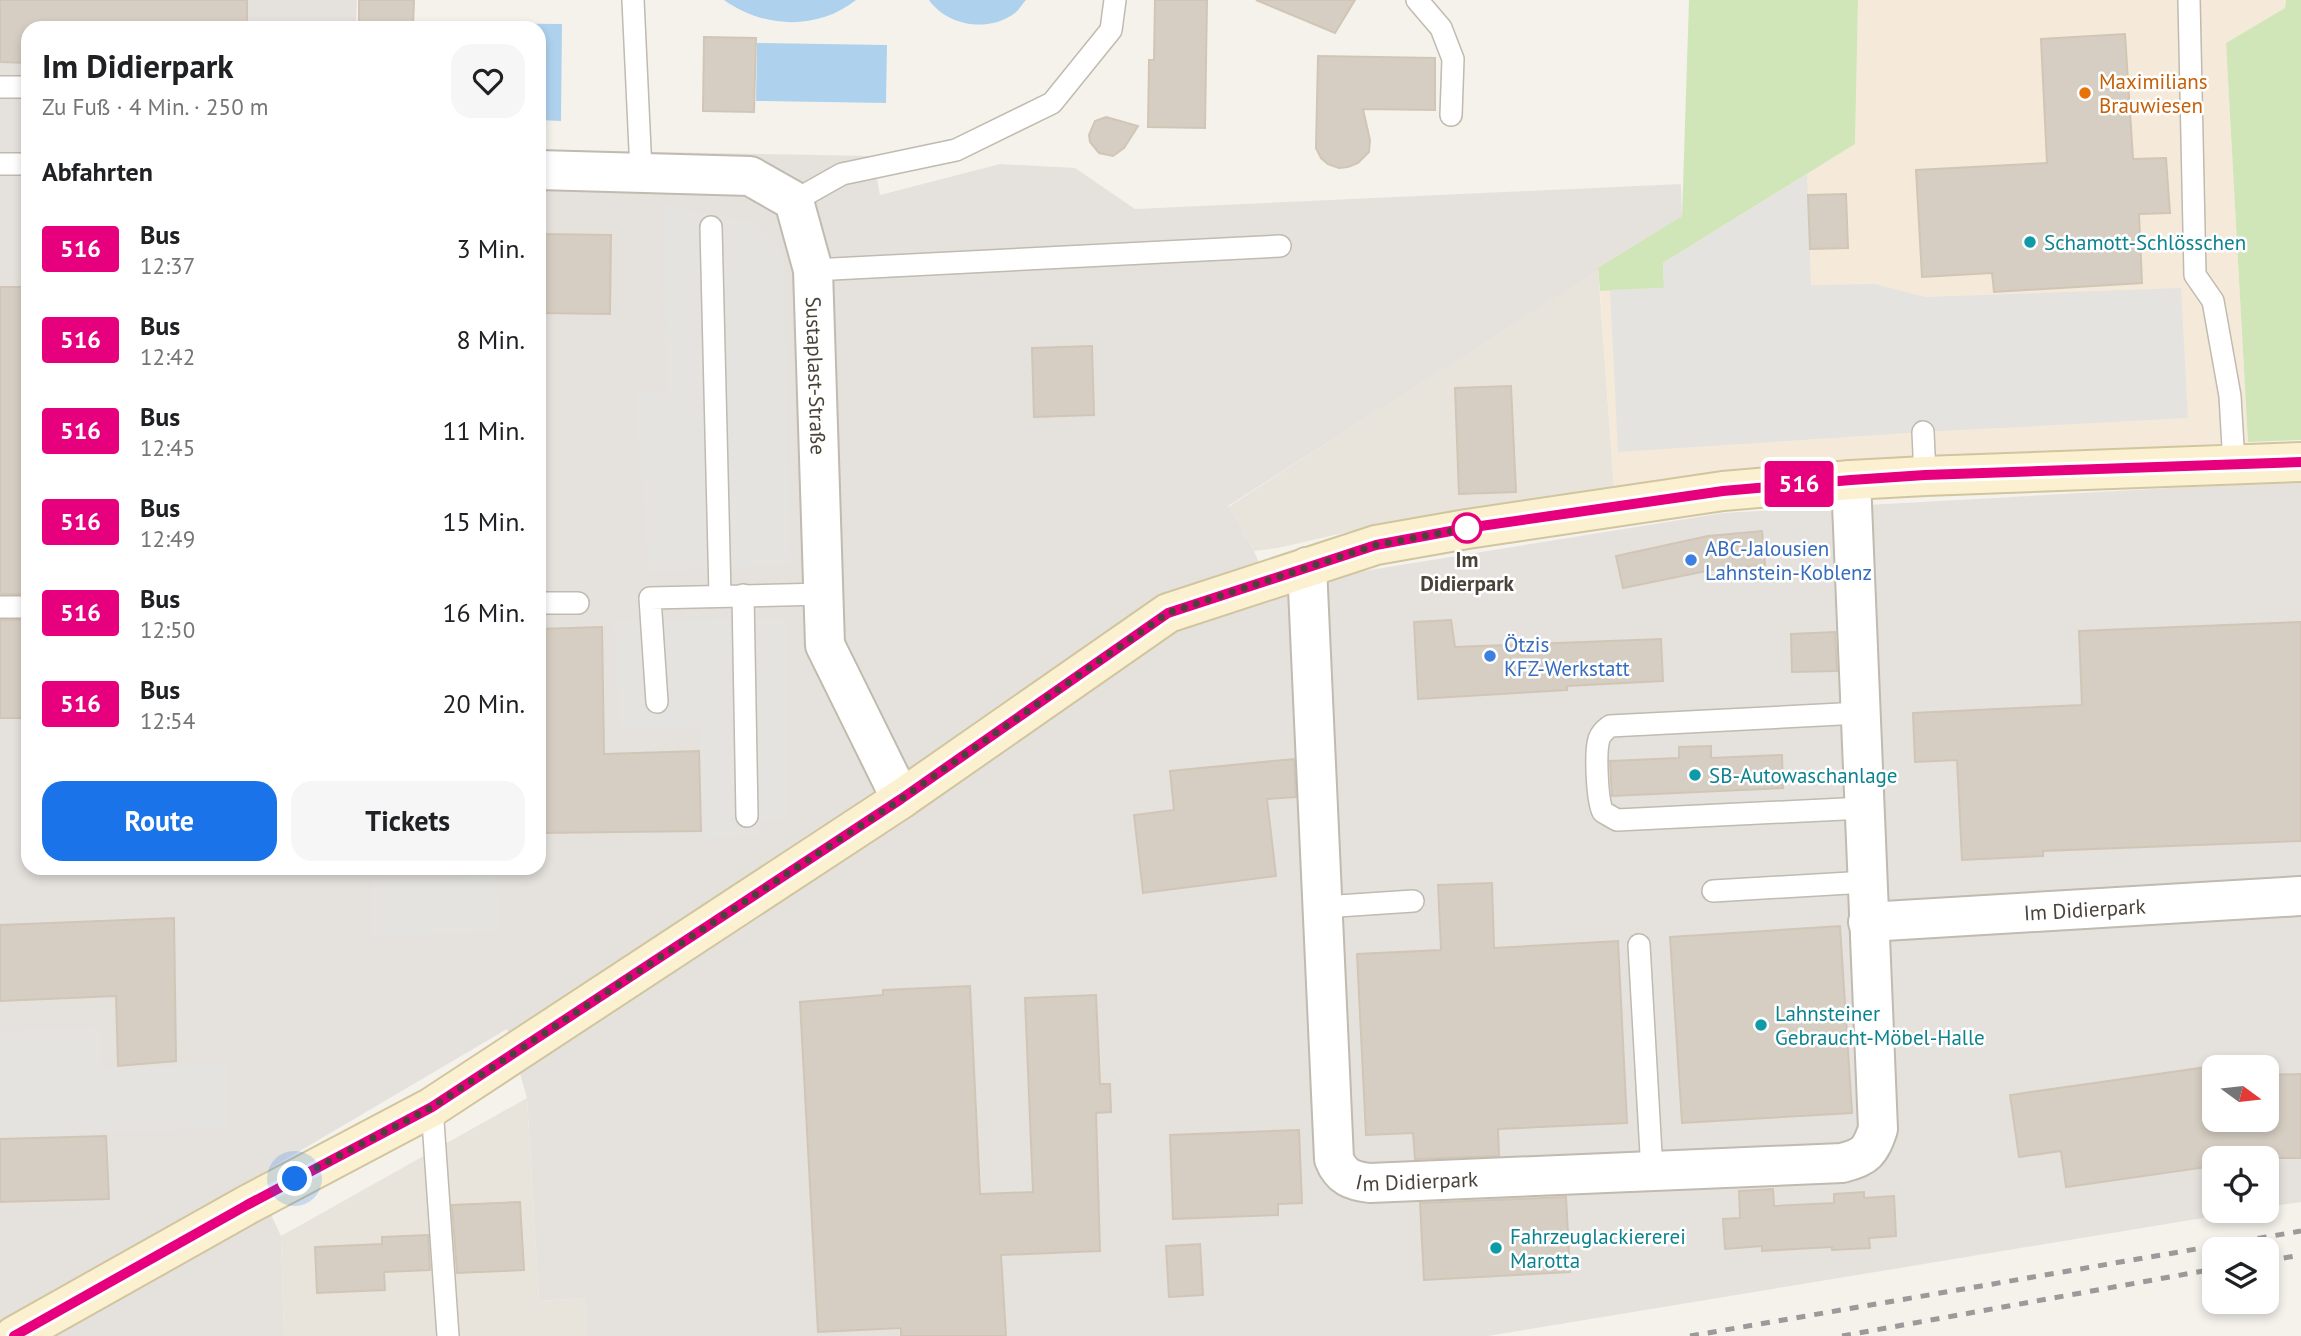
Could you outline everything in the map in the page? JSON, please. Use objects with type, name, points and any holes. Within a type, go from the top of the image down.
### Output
[{"type":"street","points":[[546,170],[750,176],[794,201]]},
{"type":"street","name":"Sustaplast-Straße","points":[[794,201],[813,270],[825,645],[901,799]]},
{"type":"street","points":[[14,1336],[247,1205],[432,1107],[901,799],[1168,613],[1376,545],[1467,528],[1723,491],[1925,475],[2301,462]]},
{"type":"street","name":"Im Didierpark","points":[[1307,567],[1334,1159],[1338,1170],[1347,1178],[1370,1183],[1842,1163],[1860,1158],[1872,1147],[1878,1129],[1851,480]]},
{"type":"street","name":"Im Didierpark","points":[[1868,922],[2301,896]]},
{"type":"lane","points":[[633,0],[642,171]]},
{"type":"lane","points":[[794,201],[842,174],[956,150],[1052,103],[1111,30],[1115,0]]},
{"type":"lane","points":[[1418,0],[1441,28],[1453,59],[1451,115]]},
{"type":"lane","points":[[2189,0],[2195,275],[2213,301],[2230,396],[2234,464]]},
{"type":"lane","points":[[0,87],[21,88]]},
{"type":"lane","points":[[0,164],[21,164]]},
{"type":"lane","points":[[711,227],[720,595]]},
{"type":"lane","points":[[813,270],[1280,246]]},
{"type":"lane","points":[[1923,432],[1925,475]]},
{"type":"lane","points":[[657,702],[650,598],[824,594]]},
{"type":"lane","points":[[743,595],[747,816]]},
{"type":"lane","points":[[546,603],[578,603]]},
{"type":"lane","points":[[0,607],[21,607]]},
{"type":"lane","points":[[1860,713],[1610,726],[1598,742],[1599,799],[1603,812],[1617,820],[1864,808]]},
{"type":"lane","points":[[1713,891],[1866,883]]},
{"type":"lane","points":[[1323,908],[1413,901]]},
{"type":"lane","points":[[1639,946],[1652,1171]]},
{"type":"lane","points":[[432,1107],[449,1336]]},
{"type":"shaded area","points":[[0,0],[357,0],[356,21],[21,21],[21,875],[546,875],[546,150],[873,156],[880,195],[1000,164],[1075,168],[1135,209],[1681,184],[1682,216],[1228,506],[1254,551],[1272,592],[1345,574],[1723,513],[2301,483],[2301,1202],[2279,1205],[2279,1146],[2202,1146],[2202,1218],[1488,1336],[586,1336],[585,1298],[539,1301],[527,1098],[507,1029],[254,1178],[281,1236],[284,1336],[0,1336]]},
{"type":"shaded area","points":[[1858,0],[2286,0],[2285,8],[2226,43],[2248,442],[1987,457],[1614,487],[1600,291],[1610,290],[1663,263],[1855,144]]},
{"type":"shaded area","points":[[1807,174],[1811,285],[1875,284],[1925,297],[2181,288],[2188,418],[1618,452],[1610,290],[1664,288],[1663,263]]},
{"type":"shaded area","points":[[664,205],[751,222],[783,251],[791,564],[649,572],[635,395],[666,390]]},
{"type":"shaded area","points":[[1598,268],[1614,487],[1369,527],[1254,551],[1228,507]]},
{"type":"shaded area","points":[[786,619],[787,818],[761,822],[760,835],[704,839],[700,727],[620,728],[614,620]]},
{"type":"shaded area","points":[[496,877],[500,932],[371,936],[371,880]]},
{"type":"shaded area","points":[[101,1027],[102,1068],[227,1064],[227,1128],[0,1137],[0,1031]]},
{"type":"shaded area","points":[[527,1098],[539,1301],[585,1298],[586,1336],[284,1336],[281,1236]]},
{"type":"green space","points":[[1689,0],[1858,0],[1855,144],[1663,263],[1664,288],[1600,291],[1598,268],[1682,216]]},
{"type":"green space","points":[[2286,0],[2301,0],[2301,440],[2248,442],[2226,43],[2285,8]]},
{"type":"water","points":[[724,0],[856,0],[824,17],[790,22],[756,16]]},
{"type":"water","points":[[929,0],[1026,0],[1016,12],[1005,19],[981,25],[957,21],[946,16]]},
{"type":"water","points":[[546,24],[562,24],[561,121],[546,120]]},
{"type":"water","points":[[757,43],[887,45],[886,103],[756,101]]},
{"type":"building","points":[[0,0],[247,0],[247,21],[21,21],[21,63],[0,62]]},
{"type":"building","points":[[359,0],[414,0],[413,21],[359,21]]},
{"type":"building","points":[[1155,0],[1207,0],[1205,128],[1148,127],[1149,60],[1154,60]]},
{"type":"building","points":[[1256,0],[1355,0],[1335,33]]},
{"type":"building","name":"Schamott-Schlösschen","points":[[2125,34],[2133,159],[2166,158],[2170,213],[2139,214],[2142,283],[1994,292],[1992,273],[1922,277],[1916,170],[2047,163],[2041,39]]},
{"type":"building","points":[[704,37],[756,38],[754,112],[703,111]]},
{"type":"building","points":[[1318,56],[1435,58],[1435,110],[1363,109],[1370,140],[1369,152],[1358,163],[1348,167],[1339,168],[1328,164],[1316,148]]},
{"type":"building","points":[[1106,117],[1138,126],[1124,148],[1113,156],[1099,153],[1090,142],[1089,135],[1095,121]]},
{"type":"building","points":[[1846,194],[1848,248],[1810,249],[1808,195]]},
{"type":"building","points":[[546,234],[611,235],[610,314],[546,313]]},
{"type":"building","points":[[0,287],[21,287],[21,594],[0,594]]},
{"type":"building","points":[[1092,346],[1094,415],[1034,417],[1032,348]]},
{"type":"building","points":[[1511,386],[1516,492],[1459,494],[1455,388]]},
{"type":"building","name":"ABC-Jalousien Lahnstein-Koblenz","points":[[1762,531],[1765,565],[1711,570],[1623,588],[1616,556],[1708,536]]},
{"type":"building","points":[[0,620],[21,620],[21,718],[0,718]]},
{"type":"building","name":"Ötzis KFZ-Werkstatt","points":[[1451,620],[1455,647],[1661,639],[1663,681],[1418,699],[1414,622]]},
{"type":"building","points":[[2301,622],[2301,841],[2043,851],[2043,856],[1962,860],[1957,760],[1915,762],[1913,713],[2082,705],[2079,631]]},
{"type":"building","points":[[602,627],[604,754],[699,751],[701,831],[546,833],[546,629]]},
{"type":"building","points":[[1835,632],[1837,671],[1792,672],[1791,634]]},
{"type":"building","name":"SB-Autowaschanlage","points":[[1711,746],[1711,758],[1782,755],[1783,788],[1612,796],[1610,761],[1679,758],[1679,747]]},
{"type":"building","points":[[1294,759],[1296,797],[1267,799],[1276,876],[1143,893],[1134,815],[1174,810],[1170,771]]},
{"type":"building","points":[[1492,883],[1494,948],[1618,941],[1627,1123],[1498,1129],[1499,1156],[1415,1159],[1413,1133],[1366,1135],[1357,954],[1441,950],[1438,885]]},
{"type":"building","points":[[174,918],[176,1061],[118,1066],[116,996],[0,1001],[0,925]]},
{"type":"building","name":"Lahnsteiner Gebraucht-Möbel-Halle","points":[[1840,926],[1852,1113],[1682,1123],[1670,937]]},
{"type":"building","points":[[970,986],[980,1194],[1033,1192],[1025,998],[1096,995],[1100,1084],[1110,1084],[1111,1112],[1096,1113],[1100,1251],[1001,1255],[1006,1336],[901,1336],[901,1328],[818,1332],[800,1002],[883,995],[883,990]]},
{"type":"building","points":[[2202,1068],[2202,1132],[2279,1132],[2279,1075],[2301,1074],[2301,1158],[2279,1158],[2279,1146],[2202,1146],[2202,1168],[2066,1187],[2061,1151],[2019,1157],[2010,1095]]},
{"type":"building","points":[[1299,1130],[1302,1203],[1278,1204],[1278,1215],[1173,1219],[1170,1135]]},
{"type":"building","points":[[106,1136],[109,1199],[0,1202],[0,1139]]},
{"type":"building","points":[[1773,1189],[1774,1206],[1834,1203],[1834,1194],[1864,1192],[1864,1198],[1894,1196],[1896,1236],[1869,1238],[1870,1248],[1762,1251],[1762,1246],[1725,1249],[1723,1219],[1740,1218],[1739,1191]]},
{"type":"building","name":"Fahrzeuglackiererei Marotta","points":[[1566,1197],[1570,1272],[1424,1280],[1420,1203]]},
{"type":"building","points":[[520,1202],[524,1270],[457,1273],[452,1205]]},
{"type":"building","points":[[428,1235],[430,1270],[384,1272],[385,1290],[317,1293],[315,1247],[382,1244],[382,1237]]},
{"type":"building","points":[[1200,1244],[1203,1295],[1169,1297],[1166,1246]]},
{"type":"railway","points":[[1690,1336],[2301,1231]]},
{"type":"railway","points":[[2279,1259],[2301,1255]]},
{"type":"railway","points":[[1842,1336],[2202,1271]]},
{"type":"bus line","name":"516","points":[[14,1336],[247,1205],[432,1107],[901,799],[1168,613],[1376,545],[1467,528],[1723,491],[1925,475],[2301,462]]},
{"type":"place","name":"Maximilians Brauwiesen","points":[[2085,93]]},
{"type":"place","name":"Schamott-Schlösschen","points":[[2030,242]]},
{"type":"place","name":"Im Didierpark","points":[[1467,528]]},
{"type":"place","name":"ABC-Jalousien Lahnstein-Koblenz","points":[[1691,560]]},
{"type":"place","name":"Ötzis KFZ-Werkstatt","points":[[1490,656]]},
{"type":"place","name":"SB-Autowaschanlage","points":[[1695,775]]},
{"type":"place","name":"Lahnsteiner Gebraucht-Möbel-Halle","points":[[1761,1025]]},
{"type":"place","name":"Fahrzeuglackiererei Marotta","points":[[1496,1248]]},
{"type":"route","points":[[295,1179],[432,1107],[901,799],[1168,613],[1376,545],[1467,528]]}]
